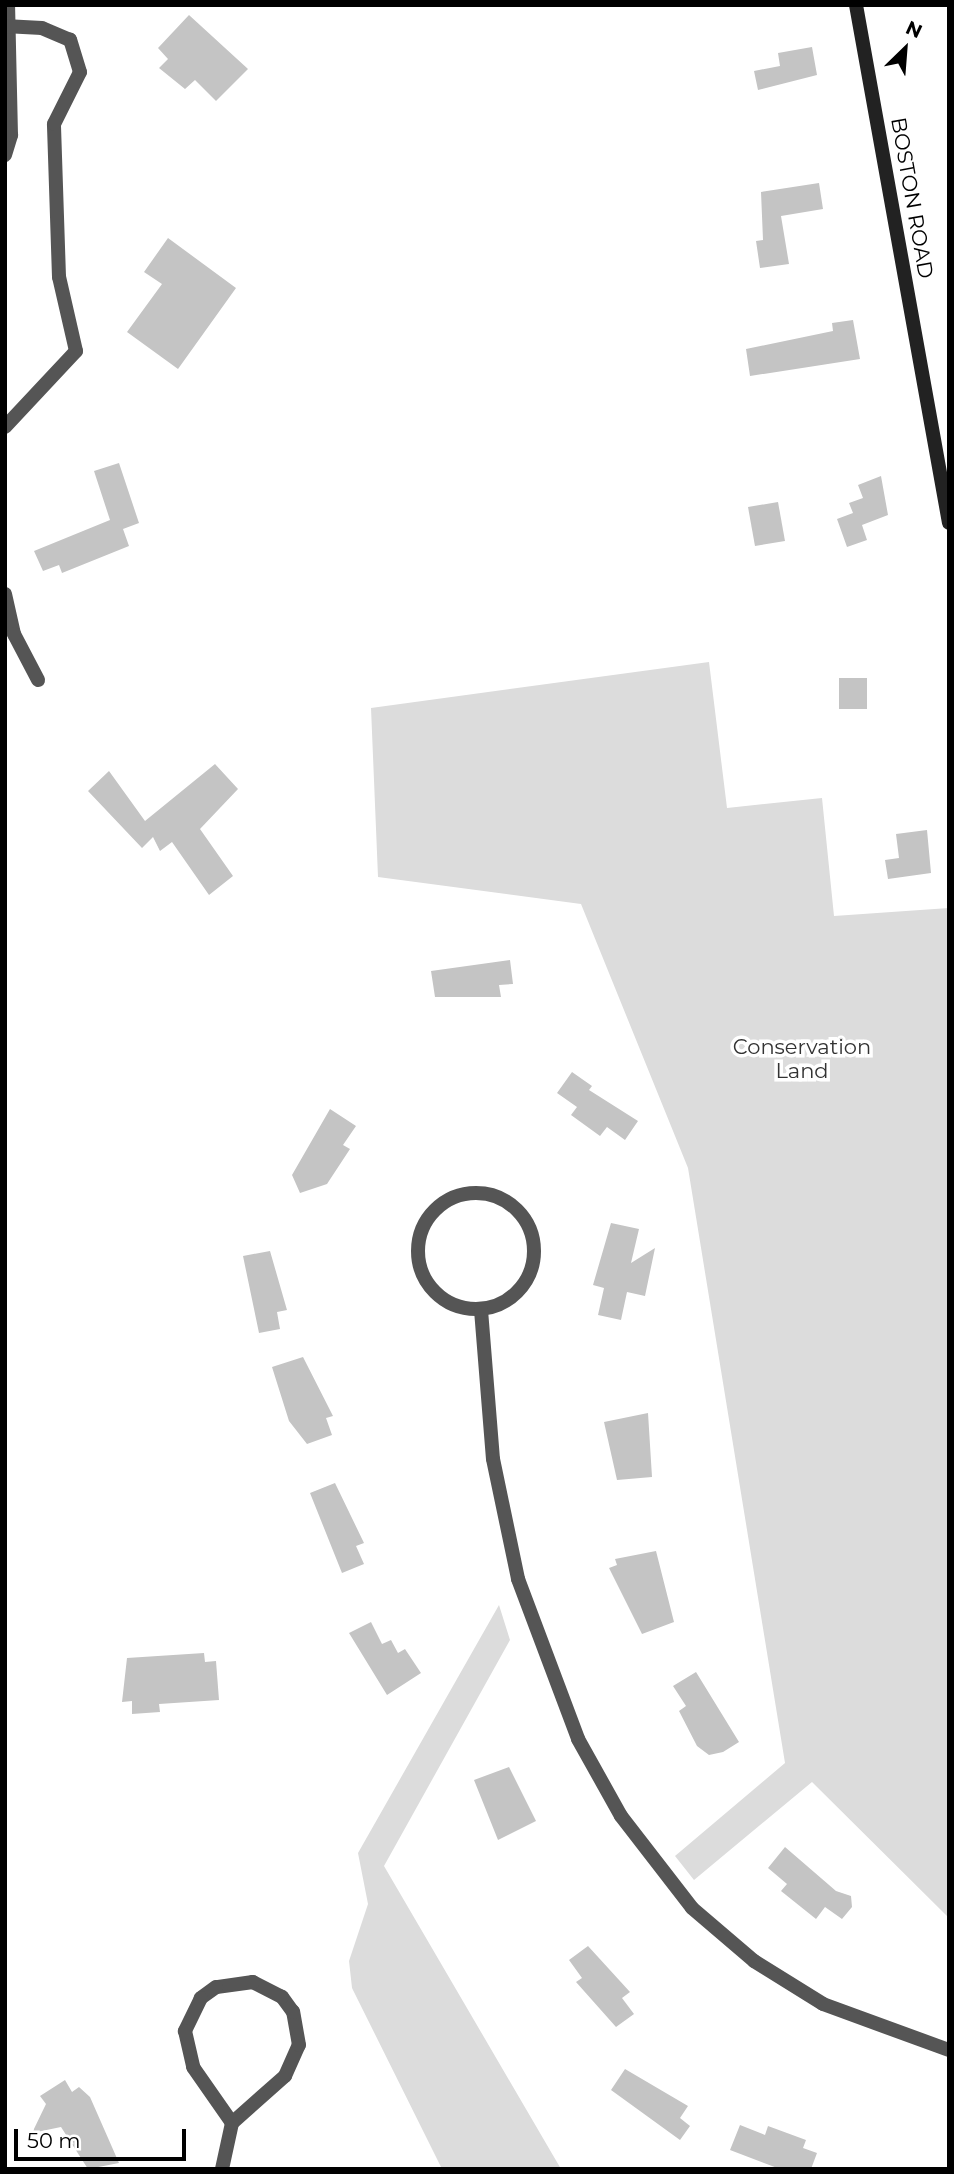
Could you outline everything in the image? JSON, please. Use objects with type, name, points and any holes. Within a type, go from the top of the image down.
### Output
[{"type":"main road","name":"BOSTON ROAD","points":[[856,5],[949,523]]},
{"type":"street","points":[[5,155],[11,135],[8,5]]},
{"type":"street","points":[[5,427],[76,351],[60,276],[54,124],[80,72],[70,40],[42,29],[9,26]]},
{"type":"street","points":[[5,594],[14,634],[38,680]]},
{"type":"street","points":[[474,1193],[511,1205],[525,1219],[535,1248],[524,1286],[500,1305],[481,1310],[438,1296],[418,1256],[432,1213],[474,1193]]},
{"type":"street","points":[[481,1310],[493,1459],[518,1579],[578,1739],[621,1816],[692,1908],[754,1961],[823,2004],[949,2050]]},
{"type":"street","points":[[222,2169],[232,2123],[285,2077],[299,2045],[293,2012],[282,1997],[253,1982],[209,1993],[186,2031],[193,2067],[232,2123]]},
{"type":"green space","name":"Conservation Land","points":[[709,662],[727,808],[822,798],[834,916],[949,908],[949,1918],[812,1782],[694,1880],[675,1856],[785,1763],[688,1168],[581,904],[378,877],[371,708]]},
{"type":"green space","points":[[499,1605],[510,1640],[384,1866],[561,2169],[442,2169],[352,1988],[349,1961],[368,1904],[358,1853]]},
{"type":"building","points":[[189,15],[248,69],[216,101],[195,80],[185,89],[159,68],[168,59],[158,48]]},
{"type":"building","points":[[812,47],[817,75],[758,90],[754,71],[780,66],[778,53]]},
{"type":"building","points":[[819,183],[823,209],[781,216],[789,264],[760,268],[756,241],[763,240],[761,192]]},
{"type":"building","points":[[168,238],[236,288],[178,369],[127,332],[162,284],[144,272]]},
{"type":"building","points":[[853,320],[860,359],[750,376],[746,349],[833,331],[832,323]]},
{"type":"building","points":[[119,463],[139,523],[123,529],[129,546],[62,573],[59,565],[43,571],[34,551],[110,520],[94,471]]},
{"type":"building","points":[[881,476],[888,515],[862,525],[867,540],[847,547],[837,519],[853,513],[849,503],[863,498],[858,485]]},
{"type":"building","points":[[778,502],[785,541],[755,546],[748,507]]},
{"type":"building","points":[[839,678],[867,678],[867,709],[839,709]]},
{"type":"building","points":[[215,764],[238,789],[200,829],[233,876],[209,895],[172,842],[160,851],[153,837],[142,848],[88,791],[109,771],[145,821]]},
{"type":"building","points":[[927,830],[931,873],[888,879],[885,860],[899,858],[896,834]]},
{"type":"building","points":[[510,960],[513,984],[499,985],[501,997],[435,997],[431,971]]},
{"type":"building","points":[[572,1072],[592,1086],[589,1090],[638,1121],[625,1140],[607,1127],[600,1136],[571,1115],[577,1107],[557,1093]]},
{"type":"building","points":[[330,1109],[356,1126],[343,1145],[350,1149],[327,1184],[300,1193],[292,1175]]},
{"type":"building","points":[[611,1223],[639,1229],[631,1263],[655,1248],[645,1296],[627,1292],[621,1320],[598,1315],[604,1288],[593,1285]]},
{"type":"building","points":[[270,1251],[287,1310],[277,1312],[280,1329],[259,1333],[243,1256]]},
{"type":"building","points":[[303,1357],[333,1416],[326,1418],[332,1435],[307,1444],[289,1421],[272,1367]]},
{"type":"building","points":[[648,1413],[652,1477],[617,1480],[604,1422]]},
{"type":"building","points":[[335,1483],[364,1543],[356,1546],[364,1564],[342,1573],[310,1493]]},
{"type":"building","points":[[656,1551],[674,1622],[642,1634],[609,1568],[617,1565],[615,1559]]},
{"type":"building","points":[[371,1622],[382,1644],[391,1640],[398,1653],[405,1649],[421,1673],[387,1695],[349,1633]]},
{"type":"building","points":[[204,1653],[205,1662],[216,1661],[219,1700],[159,1704],[160,1712],[132,1714],[132,1701],[122,1702],[127,1658]]},
{"type":"building","points":[[696,1672],[739,1742],[723,1752],[709,1755],[697,1746],[679,1711],[686,1706],[673,1686]]},
{"type":"building","points":[[509,1767],[536,1821],[498,1840],[474,1780]]},
{"type":"building","points":[[785,1847],[836,1891],[851,1896],[852,1907],[842,1919],[825,1907],[816,1919],[781,1891],[787,1884],[768,1868]]},
{"type":"building","points":[[588,1946],[630,1992],[622,1998],[634,2014],[616,2027],[576,1982],[582,1978],[569,1960]]},
{"type":"building","points":[[625,2069],[688,2106],[680,2118],[690,2126],[680,2140],[611,2090]]},
{"type":"building","points":[[65,2080],[72,2092],[79,2087],[90,2097],[119,2163],[88,2169],[61,2127],[32,2133],[46,2104],[40,2096]]},
{"type":"building","points":[[740,2125],[765,2135],[768,2126],[806,2140],[803,2148],[817,2153],[811,2169],[780,2169],[730,2150]]}]
